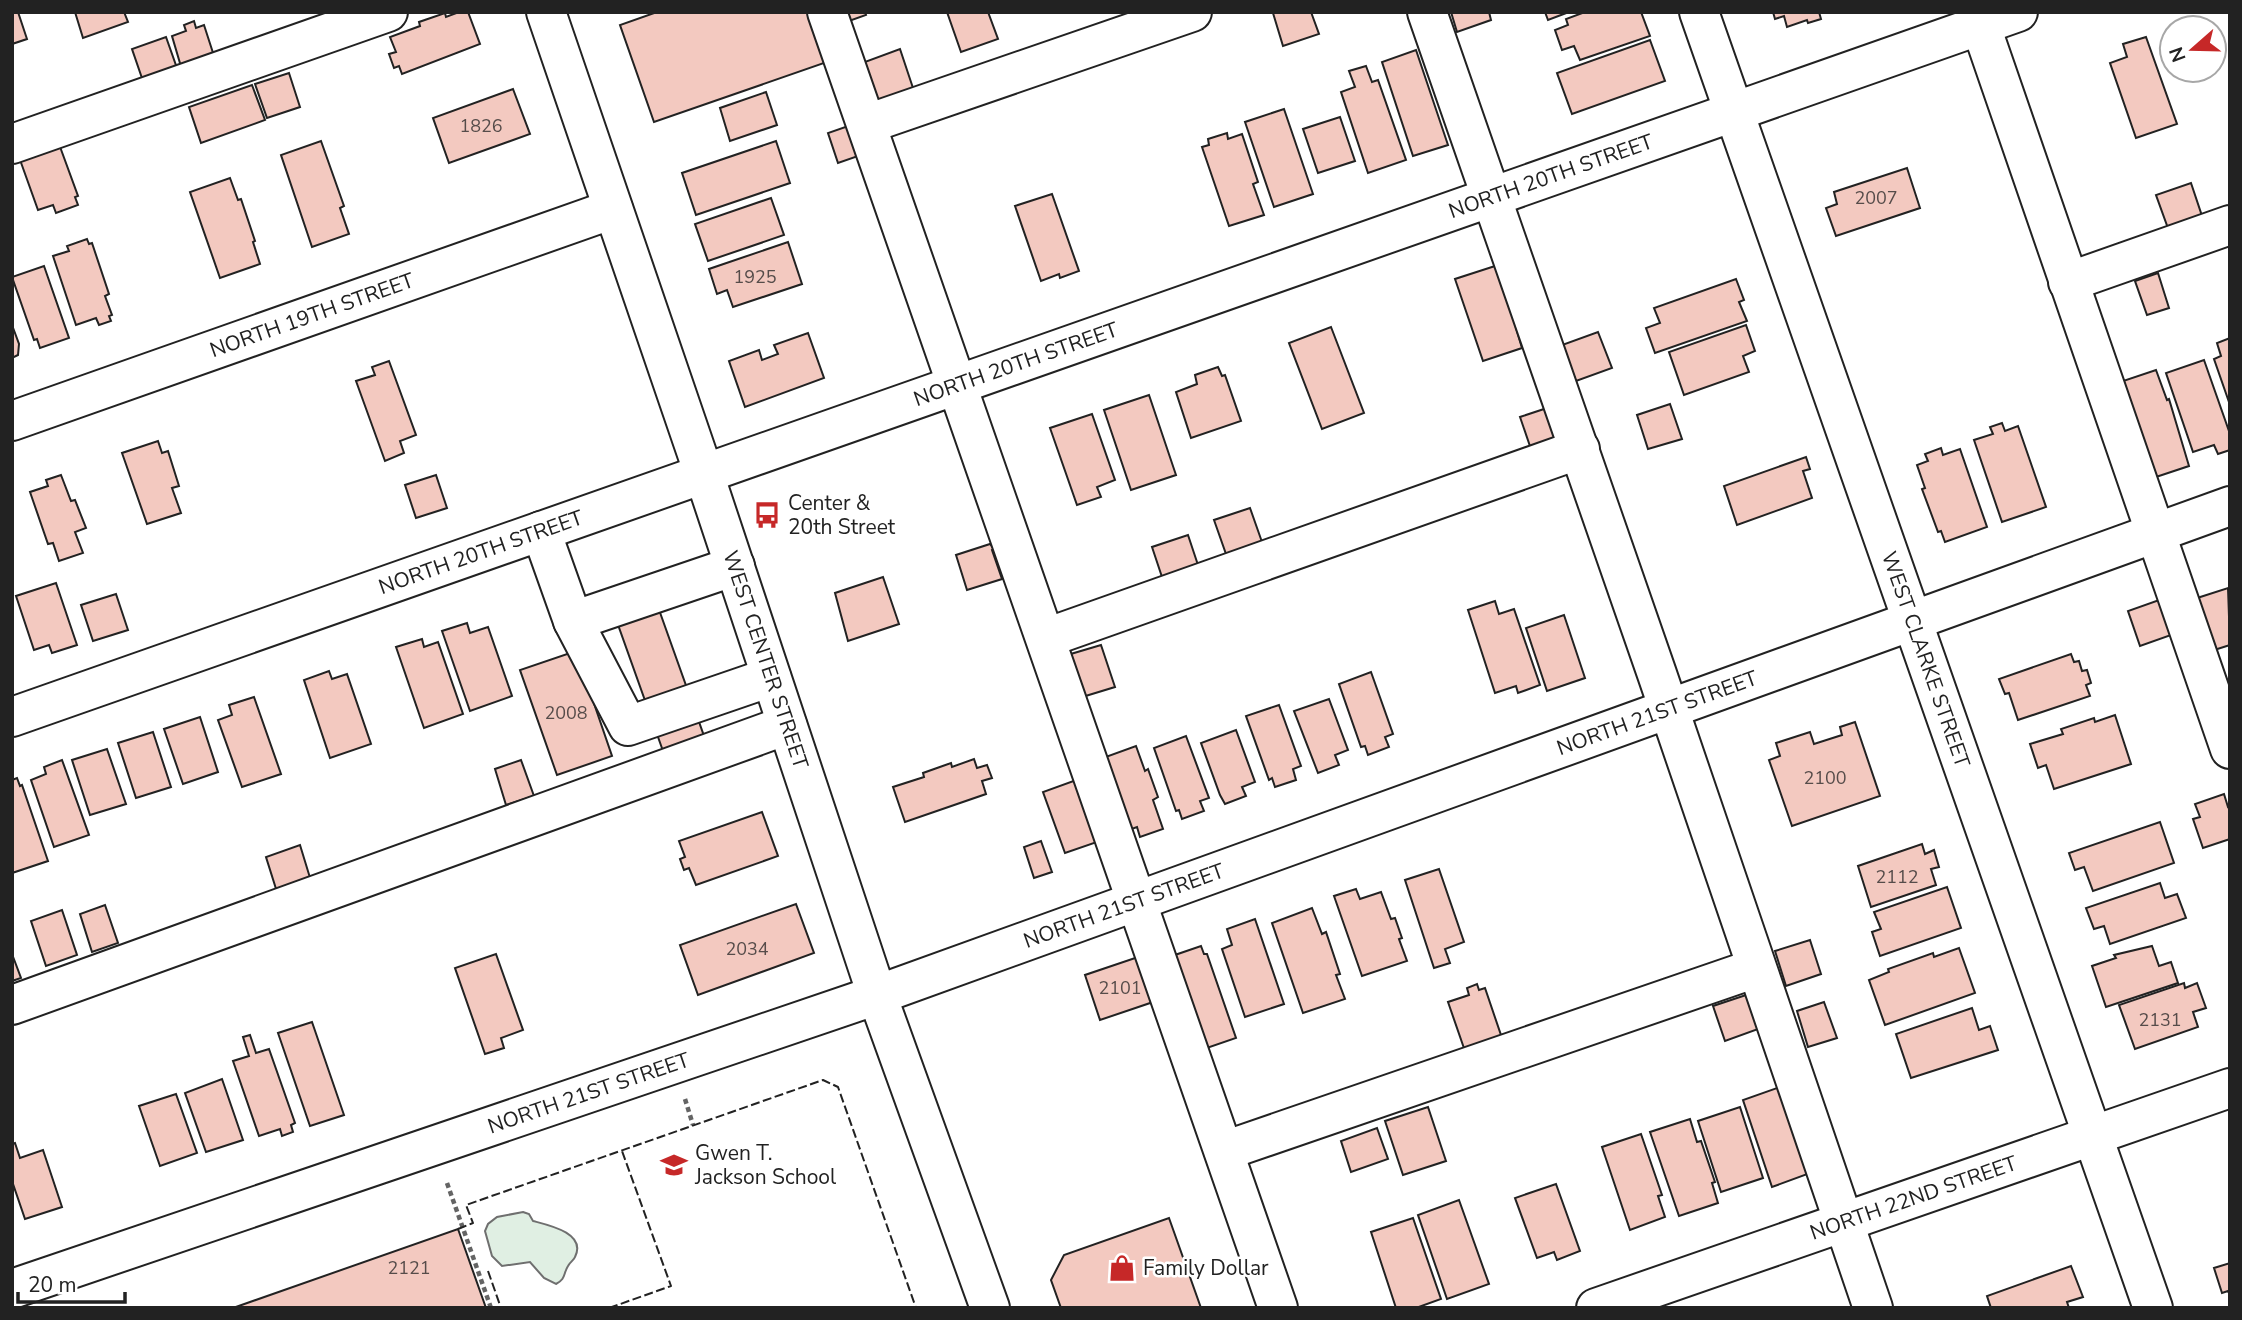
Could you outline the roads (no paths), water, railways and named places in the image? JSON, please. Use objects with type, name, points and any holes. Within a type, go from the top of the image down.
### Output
[{"type":"street","points":[[12,144],[388,12]]},
{"type":"street","name":"WEST CENTER STREET","points":[[546,12],[735,566],[877,995],[990,1308]]},
{"type":"street","points":[[828,12],[1278,1308]]},
{"type":"street","points":[[867,124],[1192,12]]},
{"type":"street","points":[[1427,12],[1580,449],[1872,1308]]},
{"type":"street","name":"WEST CLARKE STREET","points":[[1699,12],[2153,1308]]},
{"type":"street","name":"NORTH 20TH STREET","points":[[12,717],[1734,112],[1978,19],[2018,12]]},
{"type":"street","points":[[1978,19],[2230,749]]},
{"type":"street","name":"NORTH 19TH STREET","points":[[12,421],[613,209]]},
{"type":"street","points":[[2068,282],[2230,225]]},
{"type":"street","points":[[1046,638],[1580,449]]},
{"type":"street","name":"NORTH 21ST STREET","points":[[12,1289],[877,995],[2230,506]]},
{"type":"street","points":[[541,531],[573,621],[628,726],[771,677]]},
{"type":"street","points":[[573,621],[735,566]]},
{"type":"street","points":[[12,1005],[787,725]]},
{"type":"street","points":[[1224,1152],[1756,968]]},
{"type":"street","name":"NORTH 22ND STREET","points":[[1595,1308],[2230,1088]]},
{"type":"place","name":"Center & 20th Street","points":[[767,515]]},
{"type":"place","name":"Gwen T. Jackson School","points":[[674,1165]]},
{"type":"place","name":"Family Dollar","points":[[1122,1268]]}]
